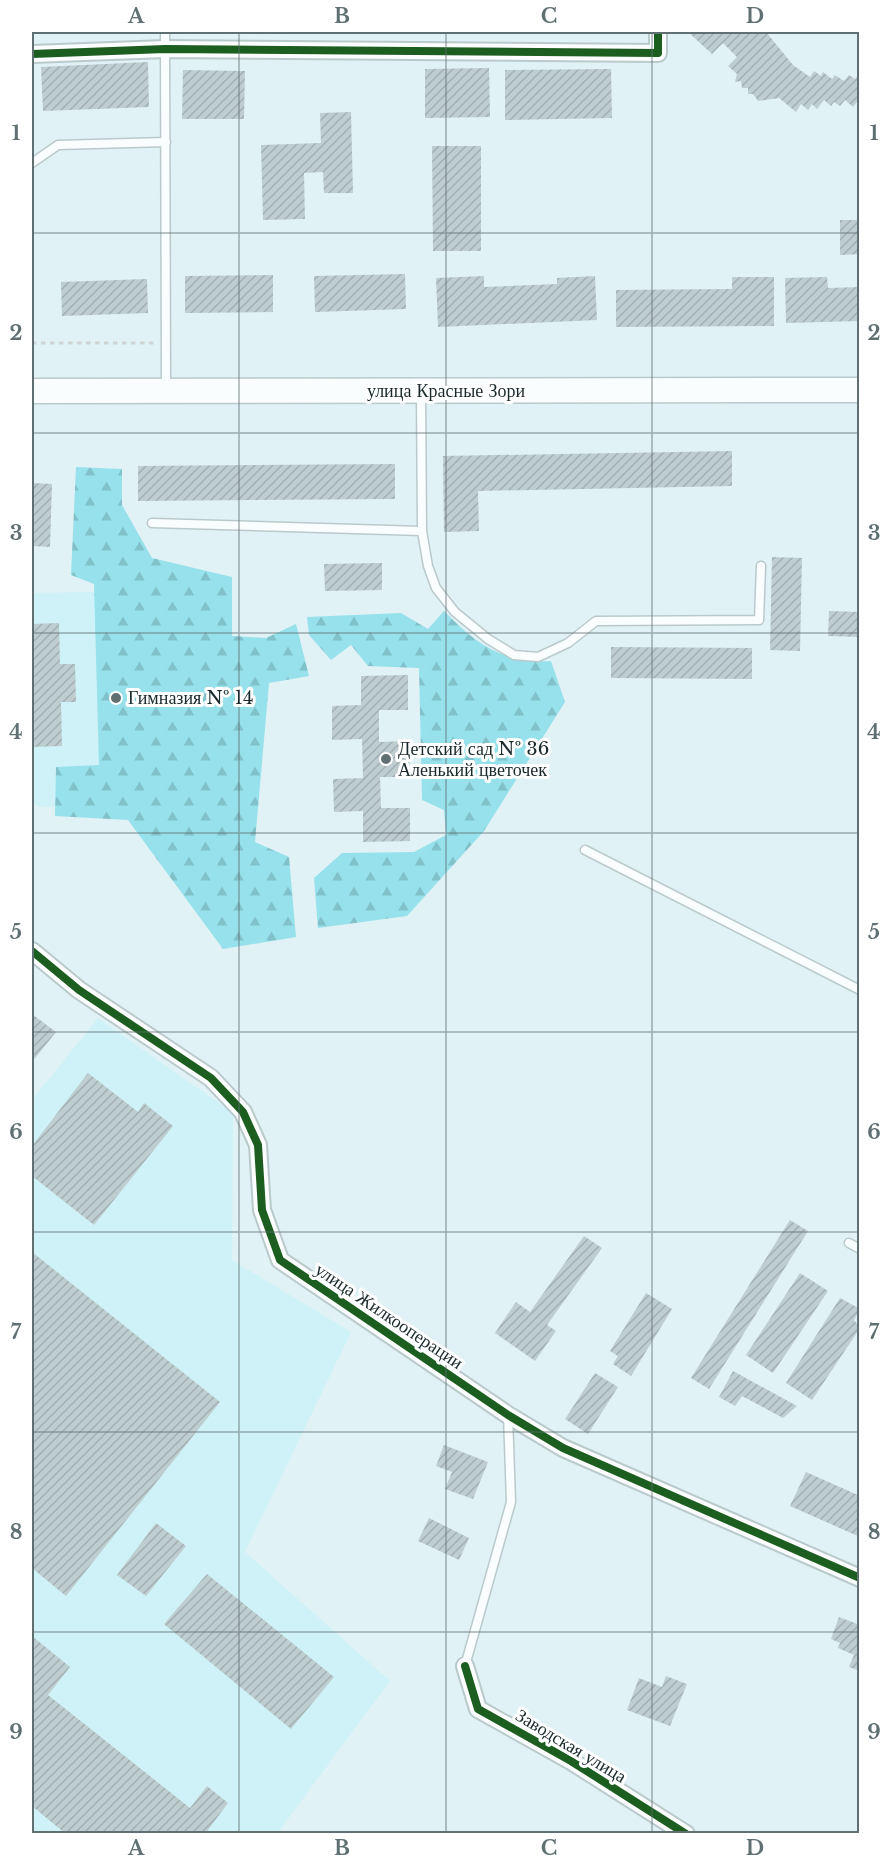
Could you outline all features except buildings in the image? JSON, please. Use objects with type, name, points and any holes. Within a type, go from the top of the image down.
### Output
[{"type":"main road","name":"улица Красные Зори","points":[[32,391],[860,390]]},
{"type":"street","points":[[32,54],[165,49],[658,53],[658,32]]},
{"type":"street","name":"улица Жилкооперации","points":[[32,951],[79,990],[211,1078],[243,1112],[258,1145],[262,1210],[280,1260],[508,1414],[563,1448],[860,1578]]},
{"type":"street","name":"Заводская улица","points":[[465,1666],[478,1709],[571,1761],[686,1833]]},
{"type":"lane","points":[[165,32],[166,391]]},
{"type":"lane","points":[[32,163],[58,145],[166,142]]},
{"type":"lane","points":[[421,391],[422,531],[428,566],[436,588],[455,612],[488,639],[514,655],[538,657],[568,643],[597,621],[759,620],[761,566]]},
{"type":"lane","points":[[152,523],[422,531]]},
{"type":"lane","points":[[585,850],[860,990]]},
{"type":"lane","points":[[849,1243],[860,1249]]},
{"type":"lane","points":[[465,1666],[511,1502],[508,1414]]},
{"type":"path","points":[[32,343],[167,343]]},
{"type":"shaded area","name":"Гимназия № 14","points":[[199,590],[203,803],[40,807],[32,803],[32,593]]},
{"type":"shaded area","points":[[98,1018],[233,1113],[232,1260],[351,1332],[245,1552],[390,1681],[279,1831],[282,1833],[32,1834],[32,1100]]},
{"type":"green space","points":[[76,467],[122,469],[122,505],[152,558],[232,577],[232,636],[266,638],[296,624],[309,676],[269,683],[255,842],[289,857],[296,937],[223,949],[128,820],[55,816],[56,767],[99,765],[94,584],[71,575]]},
{"type":"green space","points":[[444,611],[479,642],[504,655],[534,661],[551,661],[565,702],[484,831],[407,916],[318,928],[314,878],[342,853],[414,852],[446,835],[444,810],[422,800],[419,668],[368,666],[351,645],[331,660],[309,635],[307,617],[401,613],[428,629]]},
{"type":"cycle path","points":[[32,54],[165,49],[658,53],[658,32]]},
{"type":"cycle path","points":[[32,951],[79,990],[211,1078],[243,1112],[258,1145],[262,1210],[280,1260],[508,1415],[563,1448],[860,1578]]},
{"type":"cycle path","points":[[465,1666],[478,1709],[571,1761],[686,1834]]},
{"type":"place","name":"Гимназия № 14","points":[[116,698]]},
{"type":"place","name":"Детский сад № 36 Аленький цветочек","points":[[386,759]]}]
